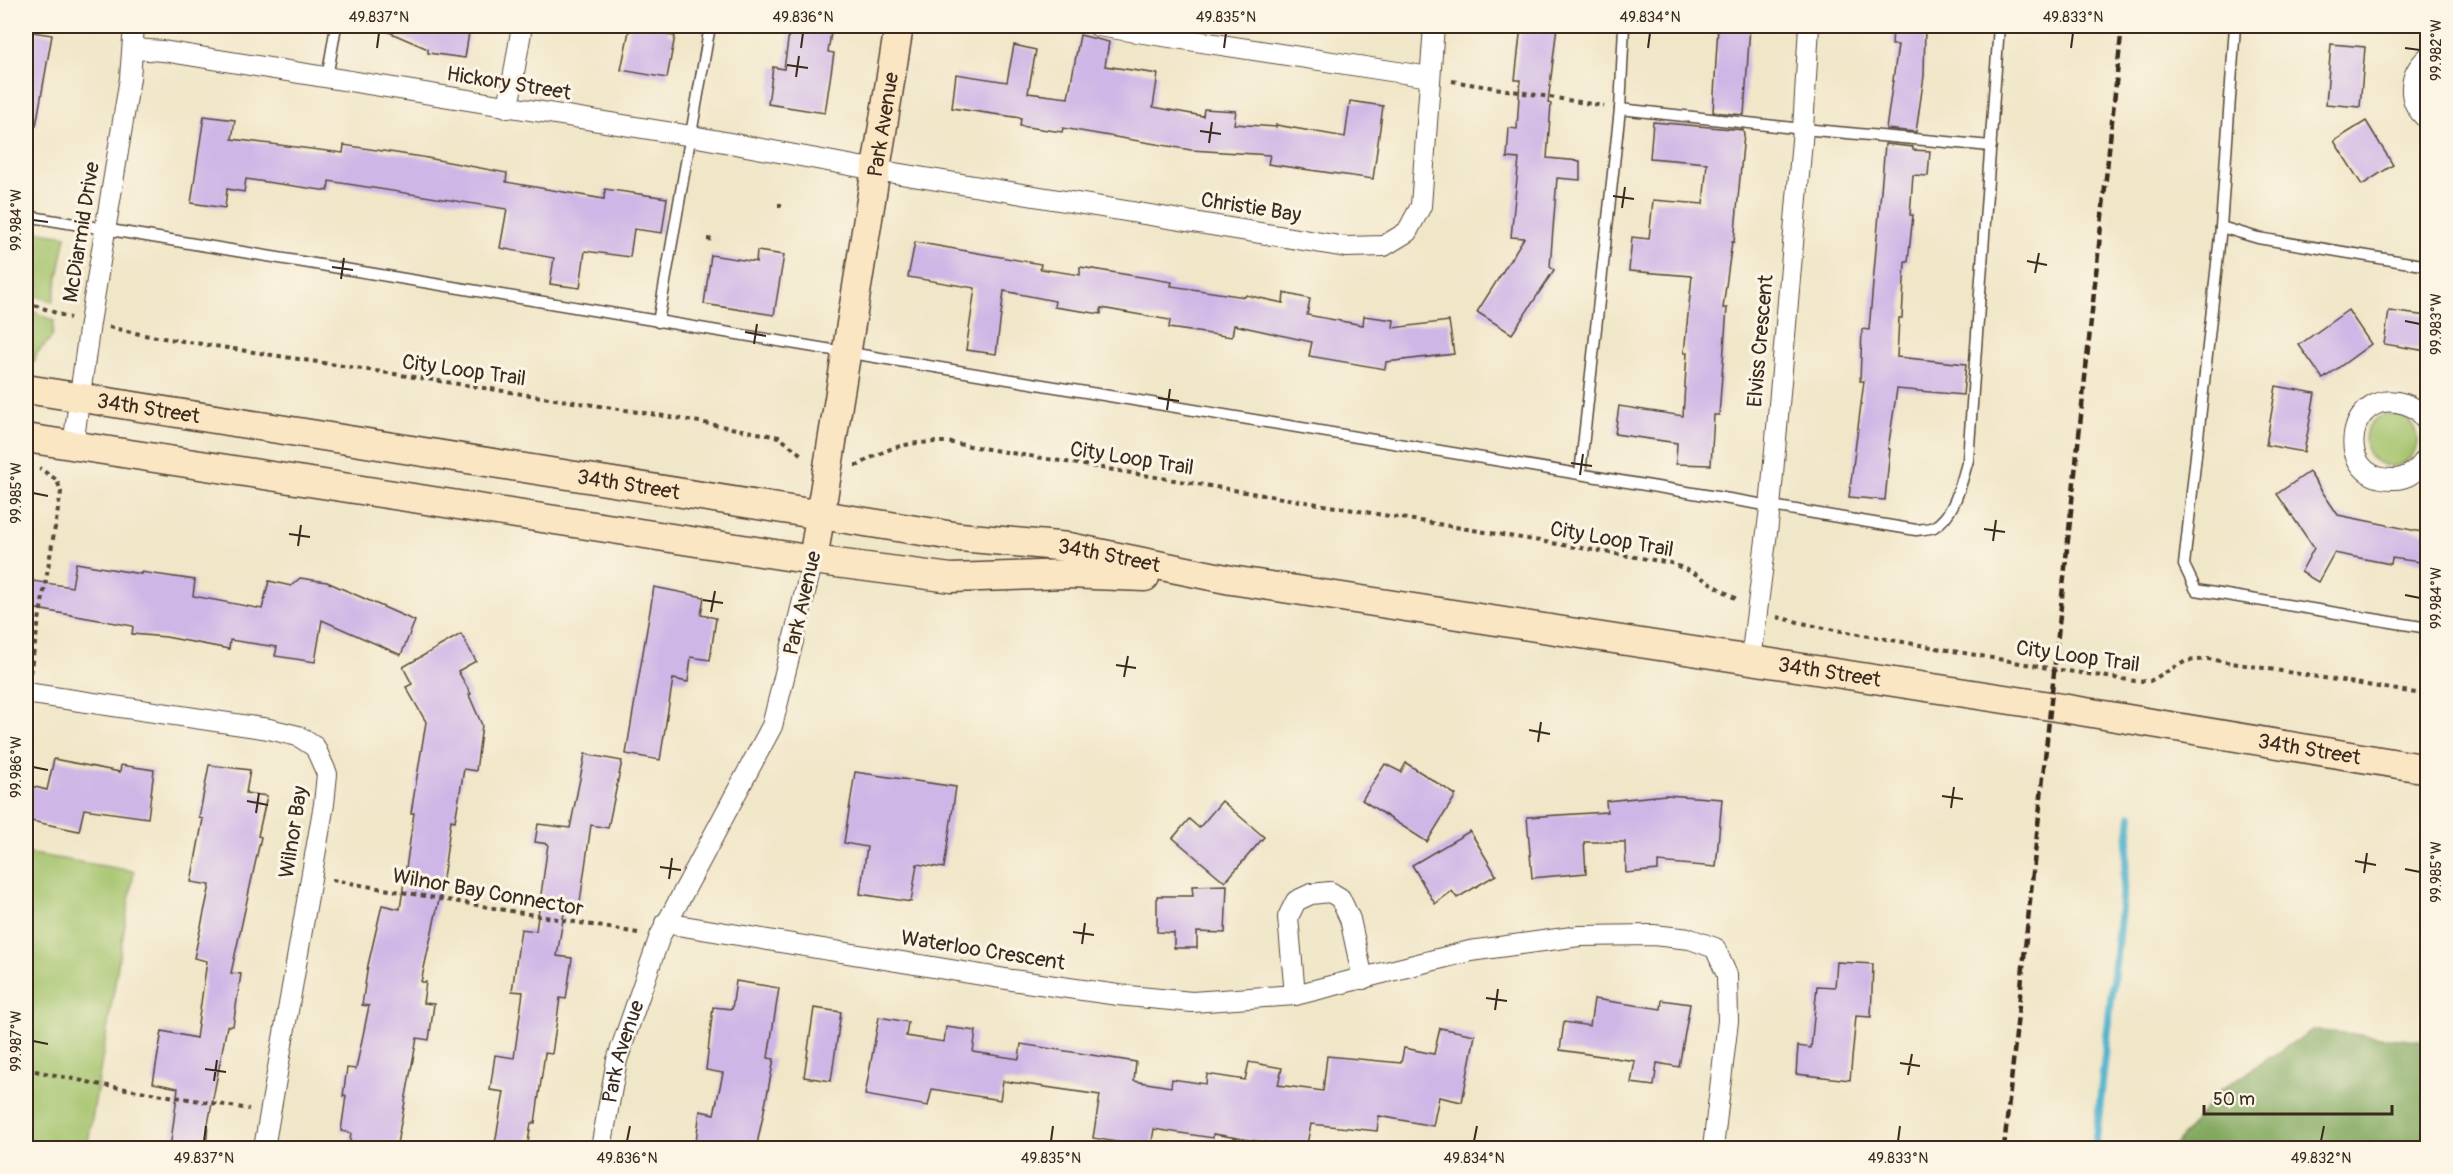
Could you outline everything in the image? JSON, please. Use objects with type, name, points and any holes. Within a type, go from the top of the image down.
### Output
[{"type":"main road","name":"Park Avenue","points":[[813,560],[899,26]]},
{"type":"main road","name":"34th Street","points":[[26,389],[960,537],[1069,547],[1231,580],[1751,660],[2427,769]]},
{"type":"main road","name":"34th Street","points":[[26,438],[813,560],[951,578],[1067,574],[1231,580]]},
{"type":"street","name":"McDiarmid Drive","points":[[73,445],[134,49],[134,26]]},
{"type":"street","points":[[508,108],[522,26]]},
{"type":"street","points":[[1098,26],[1430,77]]},
{"type":"street","name":"Christie Bay","points":[[876,170],[1346,247],[1384,246],[1407,232],[1421,206],[1434,26]]},
{"type":"street","name":"Elviss Crescent","points":[[1751,660],[1770,507],[1803,129],[1809,26]]},
{"type":"street","name":"Hickory Street","points":[[134,49],[163,51],[692,136],[876,170]]},
{"type":"street","points":[[2427,57],[2418,66],[2412,78],[2411,90],[2418,111],[2427,120]]},
{"type":"street","points":[[2427,425],[2418,411],[2408,405],[2396,401],[2384,402],[2363,413],[2356,424],[2353,435],[2353,447],[2362,467],[2381,478],[2403,478],[2422,465],[2427,455]]},
{"type":"street","name":"Park Avenue","points":[[601,1149],[617,1060],[663,930],[772,726],[813,560]]},
{"type":"street","name":"Wilnor Bay","points":[[28,685],[258,727],[298,736],[315,747],[327,774],[324,804],[264,1149]]},
{"type":"street","points":[[1295,996],[1288,917],[1296,901],[1311,894],[1330,892],[1340,898],[1350,919],[1363,979]]},
{"type":"street","name":"Waterloo Crescent","points":[[663,930],[1118,995],[1192,1002],[1295,996],[1470,951],[1579,936],[1653,935],[1690,939],[1715,948],[1727,975],[1728,1021],[1713,1149]]},
{"type":"lane","points":[[327,78],[336,26]]},
{"type":"lane","points":[[658,322],[710,26]]},
{"type":"lane","points":[[1580,474],[1620,109],[1624,26]]},
{"type":"lane","points":[[26,216],[1916,530],[1933,528],[1946,516],[1957,496],[1968,460],[1999,26]]},
{"type":"lane","points":[[2235,26],[2221,227],[2184,565],[2196,590],[2427,628]]},
{"type":"lane","points":[[1620,109],[1991,146]]},
{"type":"lane","points":[[2221,227],[2258,238],[2427,266]]},
{"type":"path","points":[[1430,77],[1620,109]]},
{"type":"path","points":[[707,239],[716,240]]},
{"type":"path","points":[[26,302],[69,317]]},
{"type":"path","name":"City Loop Trail","points":[[115,329],[758,433],[779,437],[802,455]]},
{"type":"path","name":"City Loop Trail","points":[[848,465],[859,465],[885,449],[946,442],[1671,563],[1694,573],[1757,610],[1786,620],[2054,669],[2135,681],[2150,681],[2186,661],[2208,659],[2427,695]]},
{"type":"path","points":[[28,685],[61,492],[57,480],[36,466]]},
{"type":"path","name":"Wilnor Bay Connector","points":[[311,877],[663,930]]},
{"type":"path","points":[[26,1069],[102,1085],[269,1113]]},
{"type":"green space","points":[[26,230],[66,236],[53,302],[26,292]]},
{"type":"green space","points":[[26,308],[54,321],[52,337],[36,354],[35,361],[26,361]]},
{"type":"green space","points":[[2391,414],[2401,416],[2409,422],[2415,430],[2417,440],[2415,450],[2409,458],[2401,464],[2391,466],[2381,464],[2373,458],[2367,450],[2365,440],[2367,430],[2373,422],[2381,416]]},
{"type":"green space","points":[[26,853],[134,871],[87,1148],[26,1148]]},
{"type":"green space","points":[[2312,1030],[2427,1042],[2427,1148],[2173,1148],[2220,1090]]},
{"type":"building","points":[[375,26],[470,26],[465,58],[428,53],[428,49]]},
{"type":"building","points":[[630,26],[669,26],[668,35],[675,36],[667,78],[621,70]]},
{"type":"building","points":[[790,26],[832,26],[828,52],[834,53],[825,113],[768,104],[773,67],[784,69]]},
{"type":"building","points":[[1521,26],[1557,26],[1548,103],[1551,104],[1547,158],[1580,161],[1580,180],[1557,178],[1550,267],[1554,270],[1512,334],[1477,312],[1524,238],[1511,237],[1519,159],[1507,158],[1509,128],[1517,129],[1520,80],[1515,80]]},
{"type":"building","points":[[1718,26],[1750,26],[1744,115],[1713,112]]},
{"type":"building","points":[[1893,26],[1925,26],[1924,76],[1916,132],[1886,129],[1898,45],[1892,45]]},
{"type":"building","points":[[26,31],[52,35],[36,126],[26,125]]},
{"type":"building","points":[[1080,35],[1109,42],[1105,66],[1158,74],[1153,107],[1203,116],[1204,109],[1236,111],[1234,124],[1276,127],[1276,125],[1345,137],[1350,101],[1383,106],[1373,179],[1268,164],[1270,155],[1191,150],[1063,128],[1062,132],[1020,126],[1021,118],[952,108],[956,74],[1007,82],[1014,45],[1036,50],[1028,93],[1068,98]]},
{"type":"building","points":[[2331,44],[2365,47],[2360,107],[2326,104]]},
{"type":"building","points":[[204,116],[235,120],[232,139],[343,153],[344,145],[422,157],[507,173],[506,182],[604,199],[605,189],[667,198],[662,233],[634,229],[630,257],[585,251],[580,288],[550,284],[554,258],[500,248],[507,209],[329,181],[328,191],[246,179],[244,192],[227,189],[225,208],[191,203]]},
{"type":"building","points":[[2366,121],[2393,165],[2362,185],[2334,141]]},
{"type":"building","points":[[1653,122],[1743,130],[1744,134],[1734,242],[1732,242],[1723,308],[1727,308],[1719,415],[1714,415],[1711,465],[1676,464],[1677,443],[1615,434],[1619,406],[1683,416],[1687,353],[1684,353],[1692,276],[1629,271],[1632,237],[1649,239],[1653,200],[1703,204],[1707,163],[1650,158]]},
{"type":"building","points":[[1885,144],[1930,151],[1928,176],[1913,175],[1910,215],[1913,215],[1908,262],[1905,262],[1897,357],[1966,364],[1963,395],[1897,389],[1888,449],[1890,449],[1885,500],[1849,497],[1864,381],[1860,381],[1862,329],[1869,330]]},
{"type":"building","points":[[915,242],[1041,264],[1040,269],[1080,275],[1080,267],[1172,282],[1171,286],[1245,297],[1246,295],[1283,303],[1284,293],[1310,299],[1307,315],[1363,325],[1364,316],[1394,320],[1393,328],[1449,321],[1454,354],[1386,362],[1385,369],[1309,356],[1312,342],[1234,325],[1232,337],[1169,328],[1170,320],[1101,308],[1101,314],[1054,307],[1055,301],[1004,291],[996,354],[966,350],[975,288],[908,277]]},
{"type":"building","points":[[757,251],[784,255],[774,315],[704,304],[711,255],[756,262]]},
{"type":"building","points":[[2348,310],[2371,344],[2323,379],[2299,345]]},
{"type":"building","points":[[2389,311],[2427,316],[2427,351],[2384,344]]},
{"type":"building","points":[[2276,386],[2315,393],[2304,452],[2266,445]]},
{"type":"building","points":[[2309,472],[2338,515],[2427,533],[2427,563],[2392,558],[2391,564],[2334,553],[2318,582],[2301,572],[2314,548],[2277,494]]},
{"type":"building","points":[[76,563],[195,580],[193,596],[262,609],[269,581],[291,586],[300,578],[327,582],[415,621],[401,655],[322,620],[315,662],[275,656],[277,647],[230,640],[229,649],[166,637],[132,634],[133,626],[26,607],[26,580],[72,587]]},
{"type":"building","points":[[654,587],[704,597],[701,615],[716,618],[710,660],[691,657],[688,682],[673,679],[660,760],[626,754]]},
{"type":"building","points":[[461,634],[476,661],[458,671],[471,694],[469,695],[482,725],[476,771],[464,769],[455,821],[451,820],[442,886],[421,982],[426,982],[423,1003],[434,1004],[429,1040],[417,1038],[396,1149],[349,1149],[351,1133],[341,1131],[347,1068],[356,1069],[369,1006],[362,1005],[368,965],[382,905],[400,909],[414,813],[411,813],[426,722],[406,687],[412,684],[403,667]]},
{"type":"building","points":[[585,754],[622,761],[608,828],[591,825],[579,909],[565,907],[557,956],[572,958],[566,999],[560,998],[552,1054],[545,1053],[535,1123],[531,1123],[527,1149],[494,1149],[504,1092],[490,1090],[495,1055],[514,1058],[523,992],[512,991],[521,929],[536,931],[548,844],[535,842],[538,824],[570,828]]},
{"type":"building","points":[[54,759],[120,772],[121,765],[154,770],[148,818],[84,809],[79,831],[26,820],[31,786],[47,790]]},
{"type":"building","points":[[1406,763],[1456,795],[1427,842],[1362,800],[1385,764],[1401,772]]},
{"type":"building","points":[[209,765],[250,770],[246,793],[267,796],[258,836],[261,837],[231,973],[241,974],[233,1026],[227,1026],[208,1124],[206,1149],[170,1149],[178,1088],[153,1083],[162,1031],[196,1038],[207,961],[194,958],[210,885],[191,882],[203,819],[199,818]]},
{"type":"building","points":[[855,772],[956,787],[944,868],[917,864],[911,902],[860,894],[867,847],[844,843]]},
{"type":"building","points":[[1666,795],[1722,799],[1716,867],[1658,862],[1658,870],[1626,873],[1625,842],[1584,842],[1586,873],[1532,878],[1527,817],[1607,812],[1606,801]]},
{"type":"building","points":[[1222,801],[1264,837],[1225,882],[1173,838],[1189,819],[1199,828]]},
{"type":"building","points":[[1470,831],[1496,875],[1457,898],[1452,891],[1435,904],[1412,865]]},
{"type":"building","points":[[1227,885],[1225,933],[1197,932],[1197,948],[1174,948],[1174,933],[1157,932],[1157,896],[1193,896],[1192,886]]},
{"type":"building","points":[[1837,962],[1873,964],[1871,1017],[1856,1016],[1850,1080],[1796,1074],[1798,1046],[1811,1048],[1817,986],[1835,987]]},
{"type":"building","points":[[736,981],[779,988],[768,1058],[774,1059],[756,1149],[700,1149],[701,1142],[696,1141],[700,1111],[714,1114],[723,1073],[706,1070],[713,1007],[732,1009]]},
{"type":"building","points":[[1594,999],[1661,1009],[1662,1000],[1690,1004],[1679,1067],[1657,1063],[1654,1086],[1631,1083],[1635,1061],[1560,1050],[1564,1022],[1590,1026]]},
{"type":"building","points":[[814,1008],[841,1012],[831,1081],[804,1077]]},
{"type":"building","points":[[879,1017],[908,1022],[906,1036],[944,1042],[946,1027],[976,1031],[973,1052],[1019,1059],[1021,1044],[1136,1062],[1134,1081],[1171,1087],[1172,1079],[1206,1084],[1207,1074],[1245,1080],[1249,1062],[1282,1068],[1278,1085],[1323,1091],[1327,1056],[1401,1063],[1404,1048],[1434,1054],[1440,1028],[1475,1035],[1462,1102],[1439,1097],[1433,1126],[1379,1116],[1377,1131],[1311,1124],[1306,1149],[1213,1134],[1213,1138],[1154,1129],[1151,1148],[1093,1138],[1100,1095],[1003,1081],[1000,1100],[932,1089],[928,1106],[865,1095]]},
{"type":"waterway","points":[[2095,1148],[2131,816]]},
{"type":"railway","points":[[2004,1148],[2122,26]]}]
